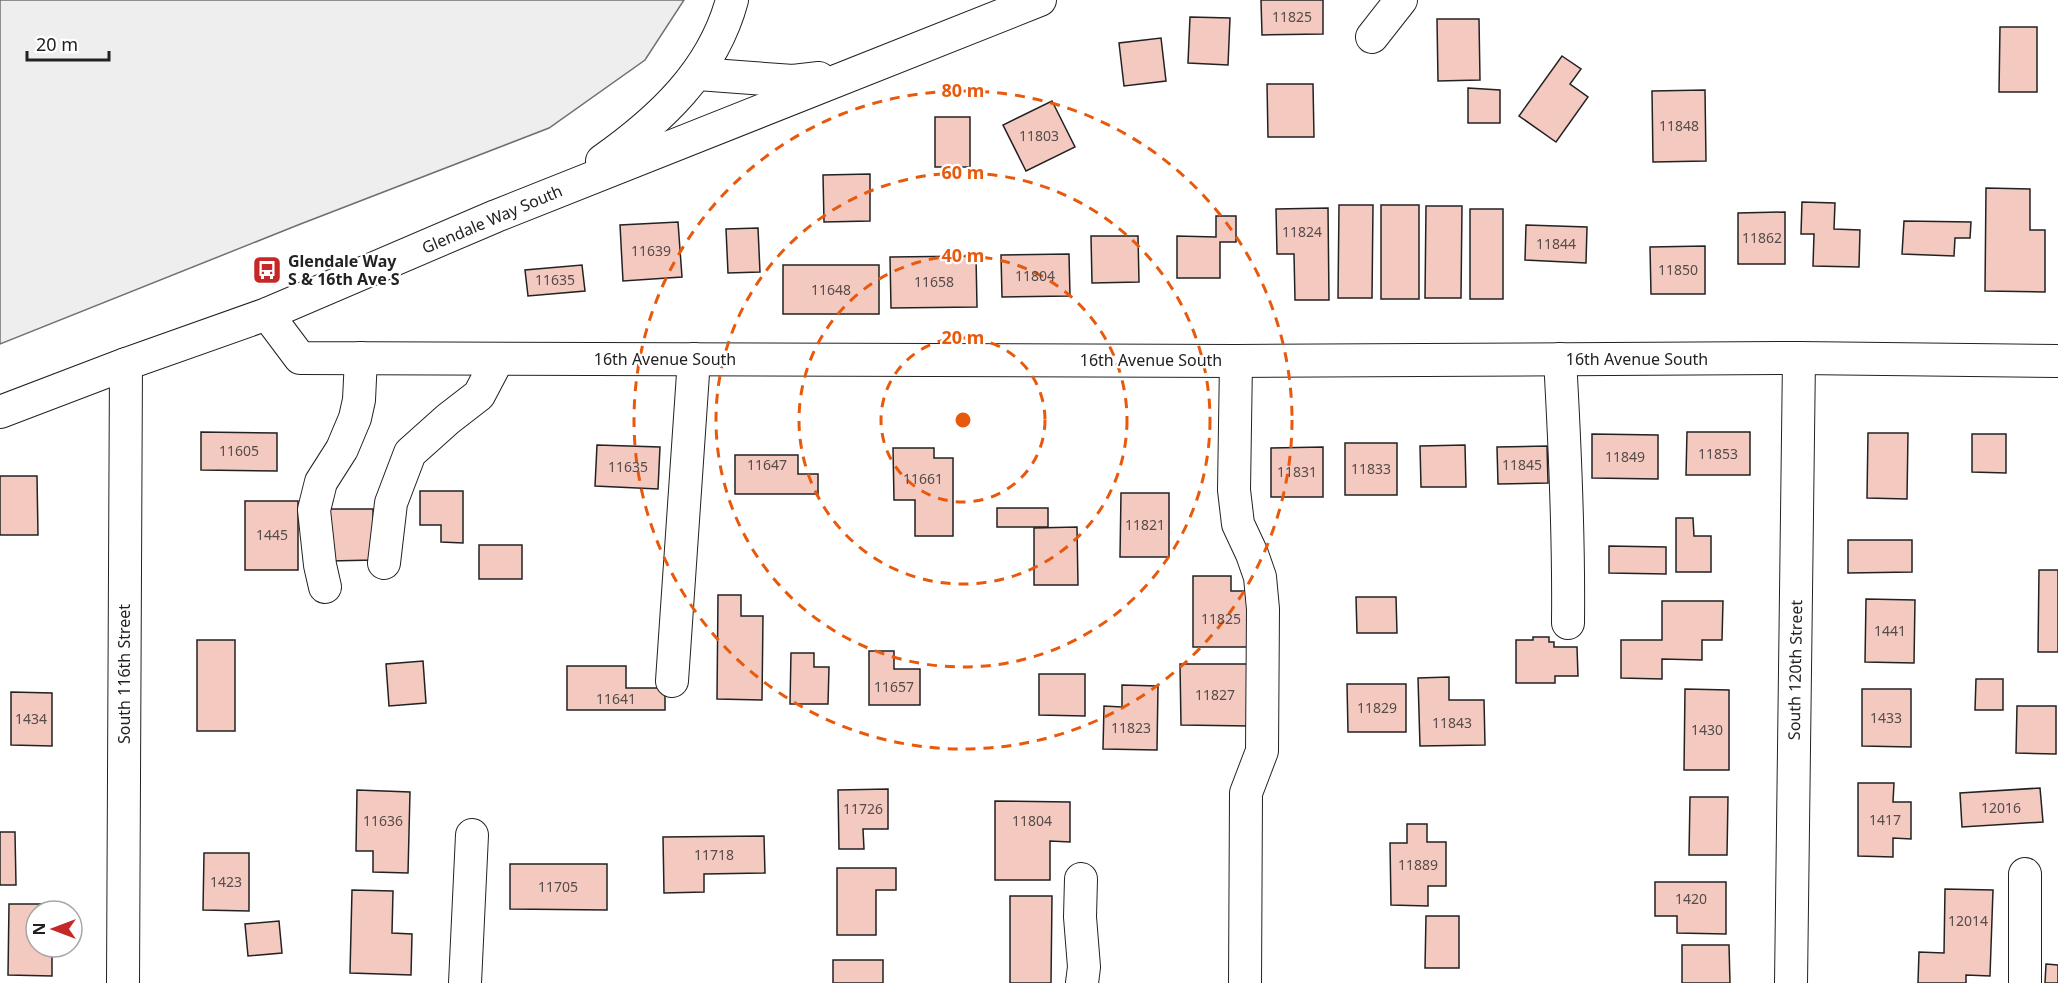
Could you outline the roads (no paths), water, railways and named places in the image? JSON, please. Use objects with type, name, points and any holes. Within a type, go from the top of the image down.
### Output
[{"type":"street","points":[[496,216],[587,172],[635,138],[681,95],[698,74],[718,38],[732,0]]},
{"type":"street","name":"Glendale Way South","points":[[0,412],[267,314],[496,216],[1040,0]]},
{"type":"street","points":[[1372,37],[1401,0]]},
{"type":"street","name":"Glendale Way South","points":[[698,74],[793,81],[848,75]]},
{"type":"street","name":"16th Avenue South","points":[[267,314],[300,358],[1236,361],[1799,358],[2058,361]]},
{"type":"street","points":[[326,586],[320,565],[314,510],[321,482],[342,449],[355,418],[359,400],[361,358]]},
{"type":"street","points":[[384,563],[391,503],[410,453],[479,395],[498,358]]},
{"type":"street","name":"South 120th Street","points":[[1791,983],[1799,358]]},
{"type":"street","points":[[672,681],[694,359]]},
{"type":"street","points":[[1560,359],[1567,487],[1568,623]]},
{"type":"street","points":[[1236,361],[1234,490],[1238,524],[1260,577],[1263,609],[1262,751],[1246,793],[1245,983]]},
{"type":"street","name":"South 116th Street","points":[[123,983],[126,364]]},
{"type":"street","points":[[465,983],[472,835]]},
{"type":"street","points":[[2025,874],[2025,983]]},
{"type":"street","points":[[1081,879],[1080,917],[1084,967],[1082,983]]},
{"type":"place","name":"Glendale Way S & 16th Ave S","points":[[267,270]]}]
